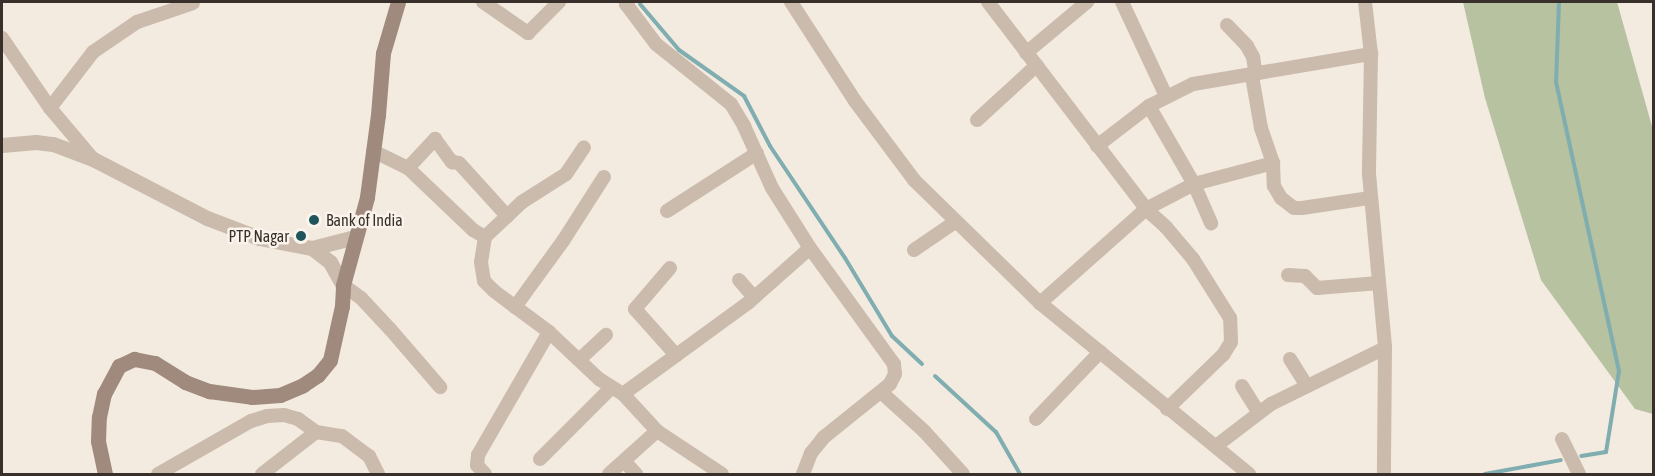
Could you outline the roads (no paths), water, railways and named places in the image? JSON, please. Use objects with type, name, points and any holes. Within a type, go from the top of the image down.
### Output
[{"type":"main road","points":[[105,474],[99,441],[99,417],[104,394],[119,366],[134,359],[155,363],[185,382],[209,392],[252,397],[280,395],[310,380],[330,360],[342,306],[343,285],[367,197],[381,62],[398,2]]},
{"type":"street","points":[[483,2],[528,33],[559,2]]},
{"type":"street","points":[[628,2],[626,4],[656,45],[731,104],[757,153],[772,188],[810,248],[894,364],[895,374],[890,384],[824,437],[811,453],[804,474]]},
{"type":"street","points":[[791,2],[855,101],[914,180],[1040,303],[1167,409],[1250,474]]},
{"type":"street","points":[[988,2],[1146,209],[1166,227],[1193,259],[1230,318],[1231,342],[1223,355],[1167,409]]},
{"type":"street","points":[[1026,53],[1087,2]]},
{"type":"street","points":[[1122,2],[1166,96]]},
{"type":"street","points":[[1365,2],[1371,54],[1370,198],[1385,348],[1384,474]]},
{"type":"street","points":[[50,108],[93,52],[137,22],[193,3]]},
{"type":"street","points":[[1227,25],[1247,46],[1252,57],[1261,128],[1273,163],[1274,186],[1281,198],[1294,207],[1370,198]]},
{"type":"street","points":[[2,38],[50,108],[93,159]]},
{"type":"street","points":[[1097,146],[1149,106],[1193,84],[1371,54]]},
{"type":"street","points":[[977,120],[1037,65]]},
{"type":"street","points":[[1149,106],[1194,184],[1211,223]]},
{"type":"street","points":[[408,168],[435,139],[453,162],[459,163],[507,216]]},
{"type":"street","points":[[2,145],[36,142],[53,144],[93,159],[207,218],[259,238],[312,248],[355,237]]},
{"type":"street","points":[[584,147],[566,174],[522,202],[485,237],[482,262],[484,281],[549,332],[617,391],[657,431],[722,474]]},
{"type":"street","points":[[373,151],[408,168],[473,230],[485,237]]},
{"type":"street","points":[[667,211],[757,153]]},
{"type":"street","points":[[1040,303],[1146,209],[1194,184],[1273,163]]},
{"type":"street","points":[[515,307],[563,241],[604,177]]},
{"type":"street","points":[[915,250],[956,222]]},
{"type":"street","points":[[312,248],[330,262],[343,285],[361,298],[383,321],[440,387]]},
{"type":"street","points":[[540,459],[617,391],[676,356],[754,297],[810,248]]},
{"type":"street","points":[[670,268],[635,309],[676,356]]},
{"type":"street","points":[[1288,275],[1305,276],[1317,288],[1379,283]]},
{"type":"street","points":[[739,280],[754,297]]},
{"type":"street","points":[[485,474],[477,465],[478,455],[549,332]]},
{"type":"street","points":[[579,360],[606,335]]},
{"type":"street","points":[[1216,446],[1259,413],[1307,386],[1385,348]]},
{"type":"street","points":[[1036,419],[1100,352]]},
{"type":"street","points":[[1290,359],[1307,386]]},
{"type":"street","points":[[1242,386],[1259,413]]},
{"type":"street","points":[[881,392],[924,431],[963,474]]},
{"type":"street","points":[[158,474],[251,421],[267,416],[284,415],[298,419],[316,432],[342,436],[369,456],[378,474]]},
{"type":"street","points":[[609,474],[657,431]]},
{"type":"street","points":[[262,474],[316,432]]},
{"type":"street","points":[[1562,439],[1579,474]]},
{"type":"street","points":[[624,461],[636,474]]},
{"type":"waterway","points":[[1559,2],[1556,82],[1619,371],[1606,452],[1581,456]]},
{"type":"waterway","points":[[640,4],[679,50],[744,96],[770,146],[845,258],[892,336],[922,364]]},
{"type":"waterway","points":[[935,376],[996,432],[1020,474]]},
{"type":"waterway","points":[[1485,474],[1561,460]]},
{"type":"place","name":"Bank of India","points":[[314,220]]},
{"type":"place","name":"PTP Nagar","points":[[301,236]]}]
